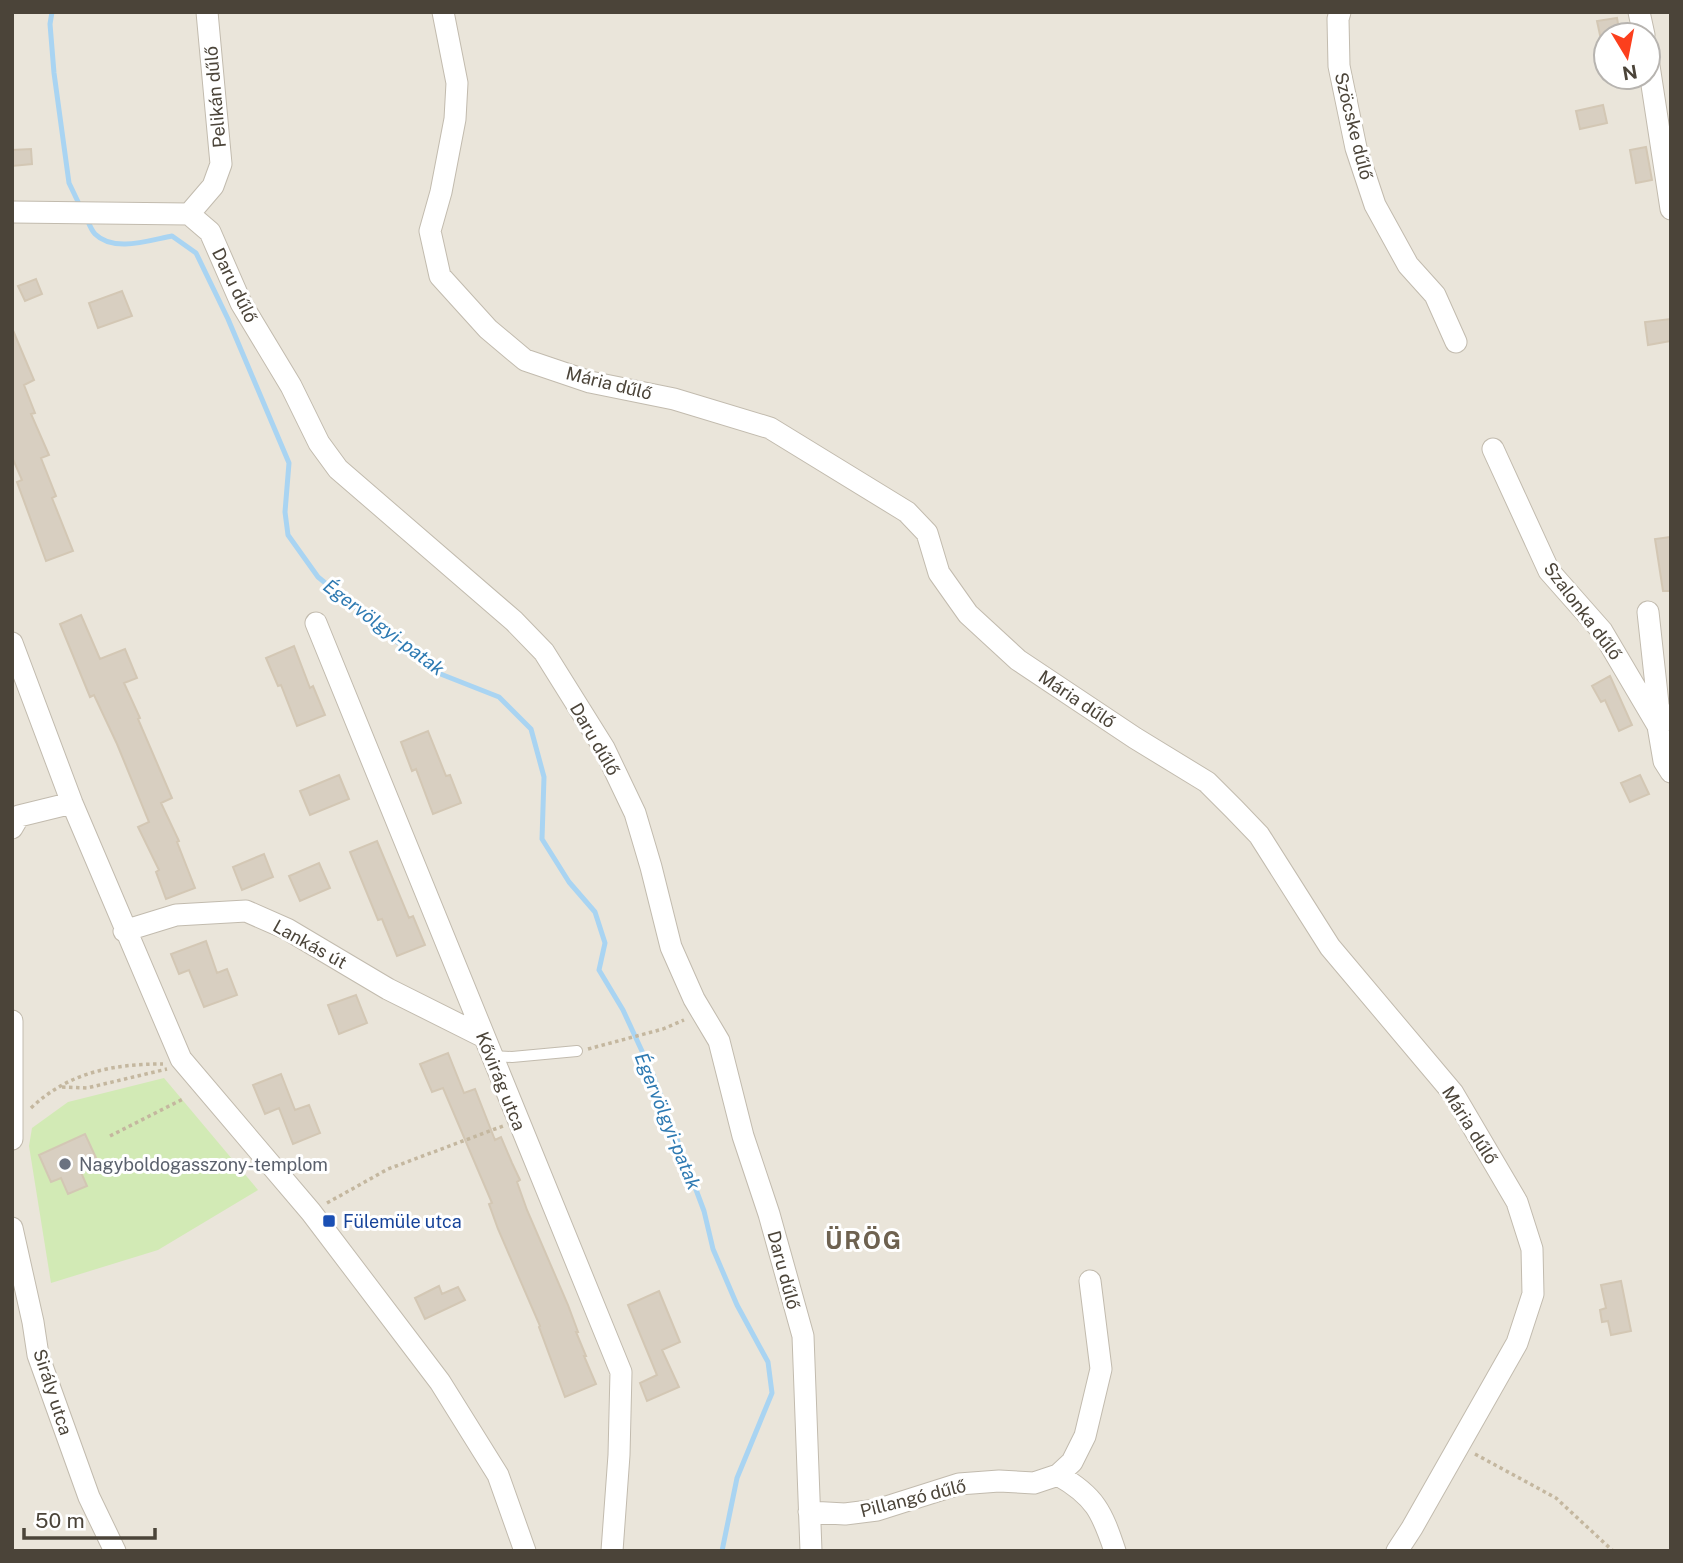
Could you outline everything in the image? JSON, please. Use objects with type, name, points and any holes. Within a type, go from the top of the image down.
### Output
[{"type":"street","name":"Pelikán dűlő","points":[[189,214],[213,186],[221,164],[207,12]]},
{"type":"street","name":"Mária dűlő","points":[[443,12],[457,83],[454,119],[441,192],[430,231],[440,276],[488,329],[525,360],[590,382],[674,399],[770,428],[907,512],[927,533],[939,573],[953,594],[968,614],[998,642],[1018,660],[1061,689],[1207,782],[1259,835],[1330,947],[1453,1093],[1517,1202],[1532,1249],[1533,1294],[1517,1343],[1397,1551]]},
{"type":"street","name":"Szöcske dűlő","points":[[1340,12],[1339,66],[1356,148],[1375,205],[1408,265],[1436,295],[1456,342]]},
{"type":"street","points":[[1653,91],[1671,209]]},
{"type":"street","points":[[12,212],[189,214]]},
{"type":"street","name":"Daru dűlő","points":[[189,214],[210,232],[241,303],[291,386],[319,443],[338,469],[514,621],[544,652],[604,748],[635,813],[671,947],[694,999],[719,1041],[743,1136],[769,1214],[803,1336],[811,1551]]},
{"type":"street","name":"Szalonka dűlő","points":[[1493,449],[1549,571],[1602,631],[1665,721],[1664,761],[1671,772]]},
{"type":"street","points":[[1648,612],[1660,713],[1665,721]]},
{"type":"street","name":"Kővirág utca","points":[[316,623],[621,1372],[619,1455],[612,1551]]},
{"type":"street","points":[[12,643],[72,803],[182,1065],[310,1212],[440,1382],[498,1475],[525,1551]]},
{"type":"street","points":[[12,828],[19,816],[72,803]]},
{"type":"street","name":"Lankás út","points":[[124,931],[176,915],[246,911],[287,929],[488,1046]]},
{"type":"street","points":[[12,1021],[12,1139]]},
{"type":"street","name":"Sirály utca","points":[[12,1228],[38,1355],[89,1497],[115,1551]]},
{"type":"street","points":[[1090,1281],[1101,1369],[1085,1436],[1072,1462],[1058,1475],[1091,1497],[1115,1551]]},
{"type":"street","name":"Pillangó dűlő","points":[[809,1512],[845,1514],[877,1510],[959,1483],[1034,1483],[1058,1475]]},
{"type":"lane","points":[[488,1046],[523,1056],[577,1051]]},
{"type":"path","points":[[577,1051],[630,1039],[683,1021]]},
{"type":"path","points":[[12,1126],[35,1104],[60,1087],[92,1072],[127,1064],[182,1065]]},
{"type":"path","points":[[60,1087],[87,1088],[182,1065]]},
{"type":"path","points":[[110,1136],[183,1099]]},
{"type":"path","points":[[310,1212],[388,1169],[518,1121]]},
{"type":"path","points":[[1459,1445],[1556,1498],[1613,1551]]},
{"type":"shaded area","points":[[12,12],[1671,12],[1671,1551],[12,1551]]},
{"type":"green space","points":[[164,1078],[258,1190],[158,1250],[51,1283],[29,1146],[32,1128],[68,1102]]},
{"type":"building","points":[[1617,18],[1618,21],[1597,21]]},
{"type":"building","points":[[1603,105],[1607,123],[1580,129],[1576,111]]},
{"type":"building","points":[[1646,147],[1652,180],[1636,183],[1630,150]]},
{"type":"building","points":[[31,149],[32,164],[12,166],[12,150]]},
{"type":"building","points":[[36,279],[42,294],[25,301],[18,286]]},
{"type":"building","points":[[122,291],[132,316],[98,328],[89,303]]},
{"type":"building","points":[[1670,319],[1671,341],[1648,345],[1645,322]]},
{"type":"building","points":[[12,328],[34,380],[24,385],[35,413],[31,414],[49,455],[41,458],[56,496],[52,498],[73,551],[46,561],[17,482],[22,480],[12,457]]},
{"type":"building","points":[[1671,537],[1671,591],[1663,591],[1655,539]]},
{"type":"building","points":[[81,615],[100,659],[125,649],[137,678],[124,683],[172,798],[161,803],[179,841],[177,842],[195,888],[166,899],[156,872],[159,870],[138,827],[149,822],[117,744],[94,695],[90,697],[60,624]]},
{"type":"building","points":[[294,646],[310,688],[313,686],[325,715],[297,726],[281,685],[278,686],[266,658]]},
{"type":"building","points":[[1610,676],[1632,725],[1619,731],[1605,700],[1601,702],[1592,686]]},
{"type":"building","points":[[428,731],[446,776],[450,775],[461,803],[433,814],[416,769],[412,771],[401,742]]},
{"type":"building","points":[[339,775],[349,799],[310,815],[300,791]]},
{"type":"building","points":[[1640,775],[1649,794],[1630,802],[1621,783]]},
{"type":"building","points":[[377,841],[409,918],[413,916],[425,945],[397,956],[382,919],[378,920],[350,852]]},
{"type":"building","points":[[264,854],[273,877],[242,890],[233,867]]},
{"type":"building","points":[[319,863],[330,888],[300,901],[289,876]]},
{"type":"building","points":[[206,941],[217,973],[227,969],[237,995],[204,1007],[189,970],[179,974],[171,954]]},
{"type":"building","points":[[356,995],[367,1023],[339,1034],[328,1005]]},
{"type":"building","points":[[448,1053],[464,1093],[475,1089],[495,1140],[501,1137],[520,1180],[517,1182],[527,1210],[568,1305],[596,1384],[565,1397],[540,1326],[498,1229],[489,1204],[492,1203],[443,1088],[432,1092],[420,1064]]},
{"type":"building","points":[[281,1074],[295,1110],[309,1105],[320,1133],[293,1144],[279,1108],[265,1114],[253,1085]]},
{"type":"building","name":"Nagyboldogasszony-templom","points":[[85,1134],[97,1160],[79,1168],[87,1186],[68,1194],[61,1178],[51,1182],[39,1155]]},
{"type":"building","points":[[1621,1281],[1631,1331],[1611,1335],[1608,1321],[1602,1322],[1600,1310],[1606,1308],[1601,1285]]},
{"type":"building","points":[[439,1286],[442,1294],[458,1287],[465,1300],[425,1319],[415,1298]]},
{"type":"building","points":[[659,1291],[680,1342],[662,1350],[679,1387],[647,1401],[640,1383],[657,1375],[628,1305]]},
{"type":"waterway","name":"Égervölgyi-patak","points":[[52,12],[50,24],[54,73],[69,183],[81,208]]},
{"type":"waterway","name":"Égervölgyi-patak","points":[[87,219],[95,234],[112,243],[132,244],[172,236],[196,253],[228,319],[289,463],[285,512],[288,535],[318,577],[438,673],[499,697],[531,729],[544,777],[542,839],[569,882],[595,912],[605,943],[599,970],[623,1010],[653,1075],[704,1211],[713,1249],[737,1305],[768,1362],[772,1393],[737,1478],[722,1551]]},
{"type":"place","name":"Nagyboldogasszony-templom","points":[[65,1164]]},
{"type":"place","name":"Fülemüle utca","points":[[329,1221]]},
{"type":"district","name":"ÜRÖG","points":[[864,1240]]}]
